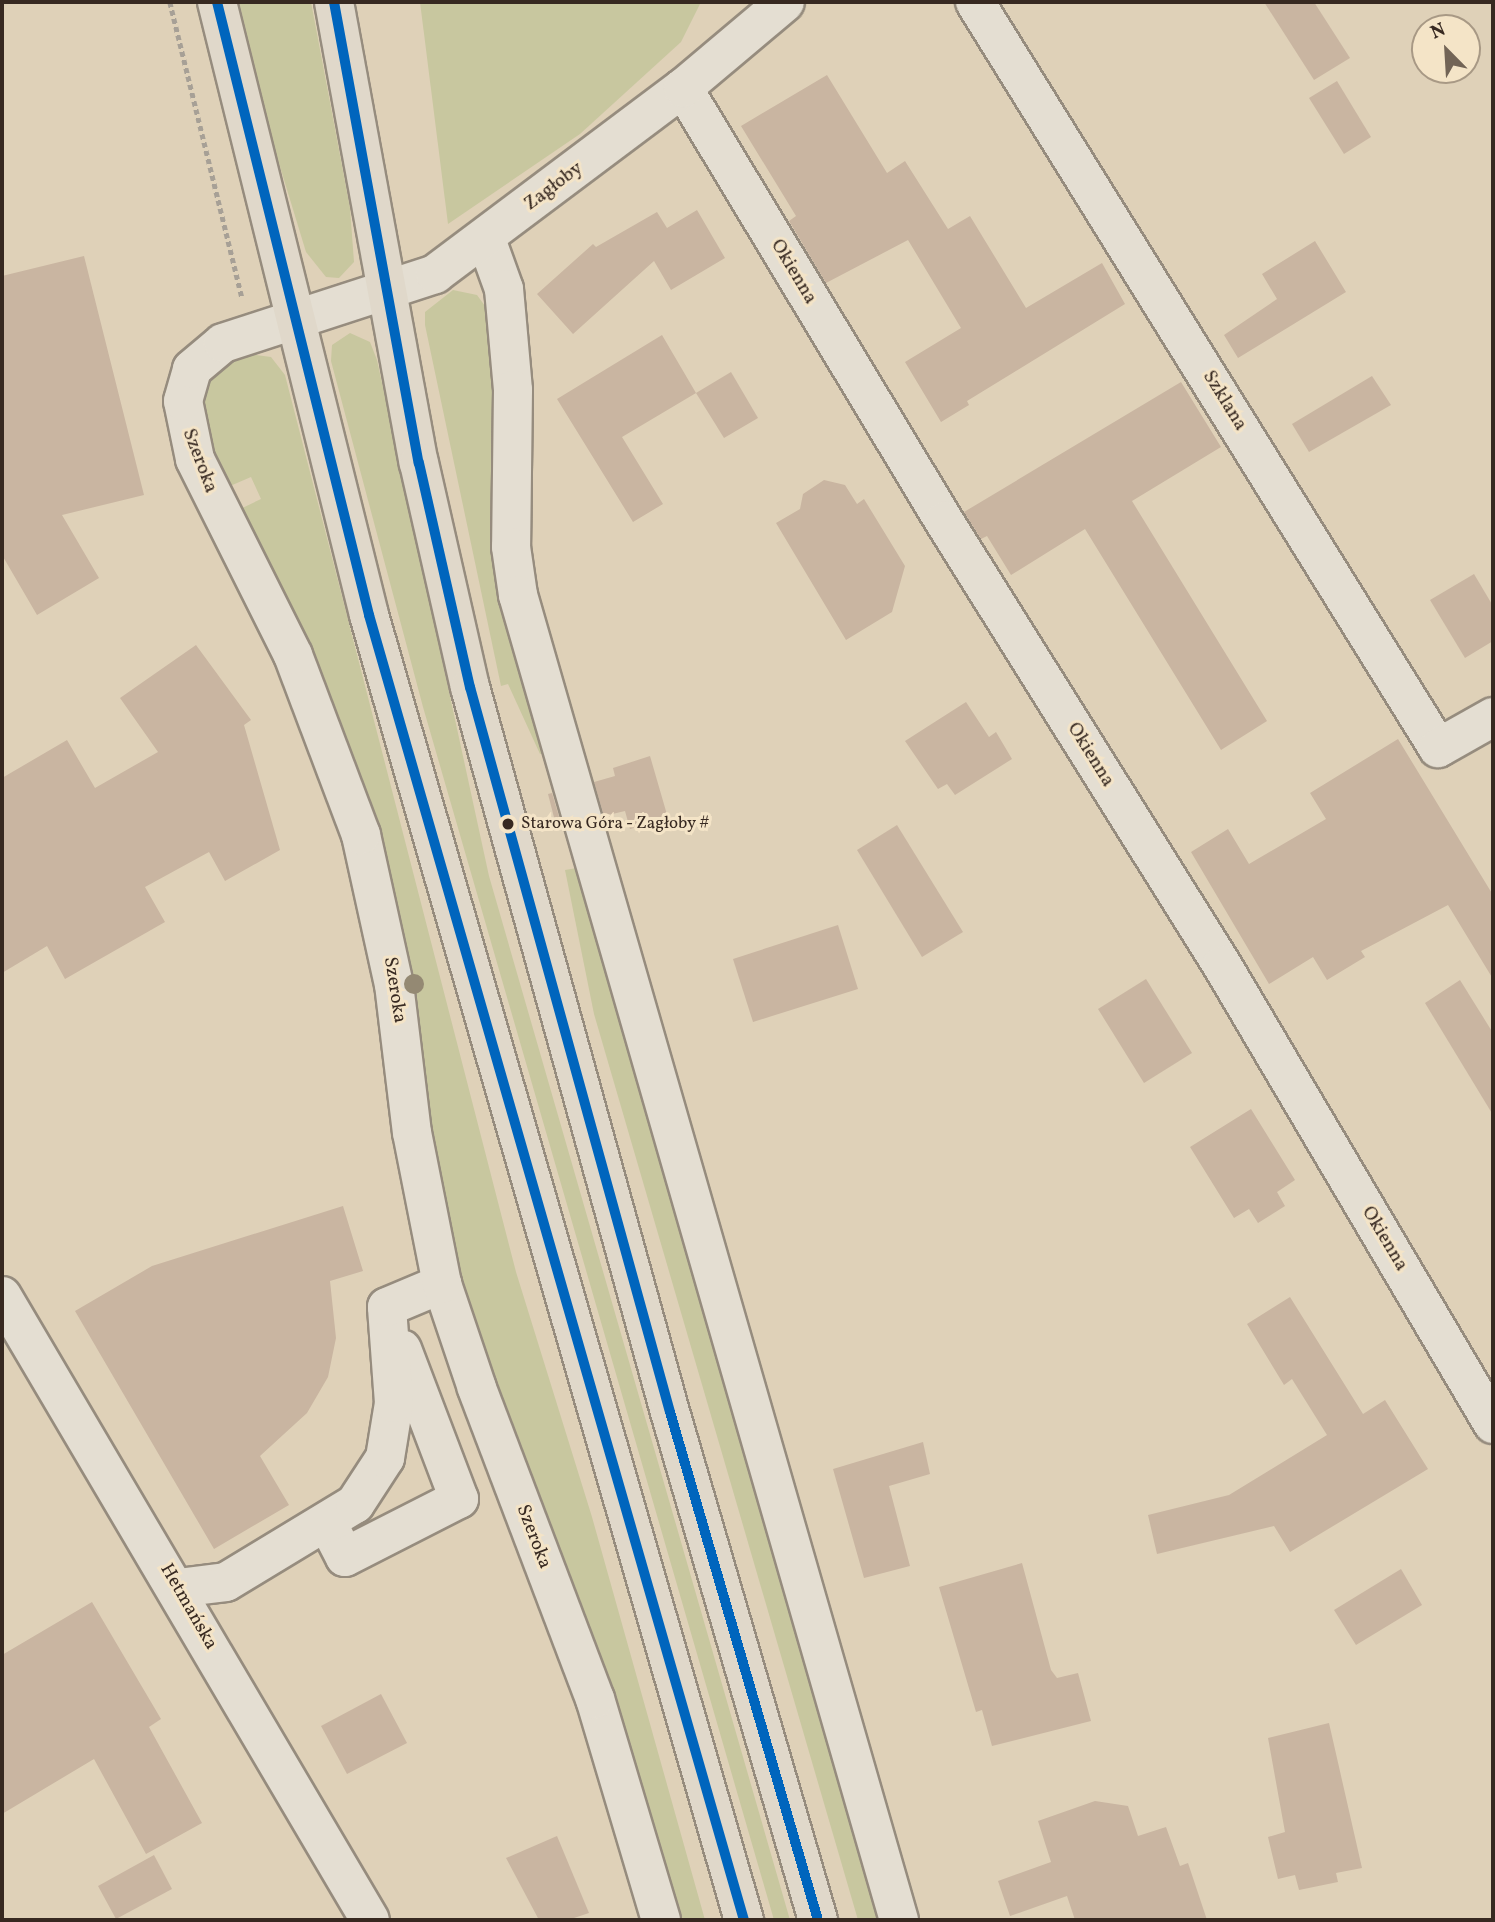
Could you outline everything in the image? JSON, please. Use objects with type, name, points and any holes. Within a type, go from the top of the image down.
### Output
[{"type":"main road","points":[[217,2],[369,615],[744,1920]]},
{"type":"main road","points":[[334,2],[438,554],[503,812],[818,1920]]},
{"type":"street","name":"Zagłoby","points":[[294,321],[388,292],[435,274],[486,239],[683,88],[785,2]]},
{"type":"street","name":"Szklana","points":[[975,2],[1438,748],[1493,717]]},
{"type":"street","name":"Okienna","points":[[683,88],[936,509],[1222,965],[1493,1424]]},
{"type":"street","points":[[486,239],[504,289],[510,352],[511,547],[518,595],[899,1920]]},
{"type":"street","name":"Szeroka","points":[[294,321],[251,332],[212,349],[192,369],[183,401],[185,428],[223,518],[293,655],[361,835],[392,972],[412,1133],[442,1283],[477,1388],[595,1699],[660,1920]]},
{"type":"street","points":[[387,1307],[442,1283]]},
{"type":"street","name":"Hetmańska","points":[[2,1296],[178,1588],[370,1920]]},
{"type":"street","points":[[178,1588],[226,1582],[328,1524],[355,1504],[384,1458],[394,1403],[387,1307]]},
{"type":"street","points":[[328,1524],[345,1557],[459,1499],[387,1307]]},
{"type":"path","points":[[170,2],[251,332]]},
{"type":"green space","points":[[239,2],[311,2],[350,208],[354,262],[339,278],[326,277],[306,252],[274,147]]},
{"type":"green space","points":[[420,2],[701,2],[681,42],[580,134],[448,224]]},
{"type":"green space","points":[[453,290],[477,295],[485,306],[550,751],[540,754],[508,684],[501,686],[425,325],[425,312]]},
{"type":"green space","points":[[350,333],[370,342],[377,360],[489,876],[790,1920],[774,1920],[423,707],[331,361],[332,345]]},
{"type":"green space","points":[[240,353],[271,357],[285,375],[516,1272],[592,1517],[705,1920],[671,1920],[452,1275],[413,1052],[234,512],[261,499],[251,477],[223,489],[198,405],[211,372]]},
{"type":"green space","points":[[583,867],[886,1920],[858,1920],[594,1014],[565,870]]},
{"type":"building","points":[[1264,2],[1314,2],[1350,58],[1314,80]]},
{"type":"building","points":[[827,75],[887,173],[905,161],[948,229],[970,216],[1026,308],[1102,263],[1125,304],[967,401],[969,405],[941,422],[905,362],[961,328],[908,240],[826,283],[789,221],[796,216],[741,126]]},
{"type":"building","points":[[1337,81],[1371,137],[1344,154],[1309,98]]},
{"type":"building","points":[[697,210],[725,258],[671,290],[654,261],[573,334],[537,294],[593,244],[596,247],[657,212],[667,228]]},
{"type":"building","points":[[1315,241],[1346,292],[1238,358],[1224,335],[1277,299],[1262,274]]},
{"type":"building","points":[[84,256],[144,495],[62,515],[99,578],[37,615],[2,555],[2,276]]},
{"type":"building","points":[[662,335],[696,393],[622,437],[663,504],[633,522],[557,399]]},
{"type":"building","points":[[731,372],[758,418],[724,438],[696,393]]},
{"type":"building","points":[[1372,376],[1391,405],[1309,452],[1292,424]]},
{"type":"building","points":[[1181,382],[1221,447],[1132,501],[1267,721],[1221,750],[1085,529],[1011,575],[987,536],[981,539],[964,512]]},
{"type":"building","points":[[824,480],[845,485],[857,504],[864,499],[905,566],[892,612],[846,640],[776,523],[800,509],[803,494]]},
{"type":"building","points":[[1474,574],[1493,606],[1493,641],[1465,658],[1430,600]]},
{"type":"building","points":[[196,645],[251,720],[244,725],[280,850],[225,881],[209,852],[145,887],[165,922],[65,979],[47,946],[2,973],[2,778],[67,740],[95,788],[158,752],[120,698]]},
{"type":"building","points":[[966,702],[989,737],[996,732],[1012,759],[955,795],[947,784],[938,789],[905,741]]},
{"type":"building","points":[[1398,739],[1493,895],[1493,979],[1448,905],[1361,951],[1365,957],[1327,980],[1313,957],[1269,984],[1191,852],[1228,829],[1249,864],[1326,819],[1310,793]]},
{"type":"building","points":[[650,756],[668,818],[630,829],[625,811],[604,816],[594,782],[615,776],[613,768]]},
{"type":"building","points":[[552,793],[562,827],[557,829],[548,794]]},
{"type":"building","points":[[897,825],[963,932],[922,957],[857,850]]},
{"type":"building","points":[[838,925],[858,989],[753,1022],[733,959]]},
{"type":"building","points":[[1146,979],[1192,1053],[1144,1083],[1098,1009]]},
{"type":"building","points":[[1460,980],[1493,1033],[1493,1115],[1425,1003]]},
{"type":"building","points":[[1251,1109],[1295,1180],[1277,1192],[1285,1206],[1258,1223],[1249,1209],[1234,1218],[1190,1147]]},
{"type":"building","points":[[343,1206],[363,1271],[330,1281],[336,1338],[328,1377],[307,1413],[260,1456],[289,1505],[214,1549],[75,1311],[152,1266]]},
{"type":"building","points":[[1290,1297],[1363,1414],[1385,1400],[1428,1469],[1290,1552],[1274,1526],[1157,1554],[1148,1515],[1229,1495],[1327,1435],[1292,1379],[1284,1385],[1247,1324]]},
{"type":"building","points":[[923,1442],[930,1474],[889,1486],[910,1566],[864,1578],[833,1469]]},
{"type":"building","points":[[1022,1563],[1051,1670],[1057,1678],[1078,1673],[1091,1721],[992,1746],[982,1710],[976,1712],[939,1587]]},
{"type":"building","points":[[1401,1569],[1422,1605],[1356,1645],[1334,1610]]},
{"type":"building","points":[[92,1602],[161,1719],[149,1727],[202,1823],[146,1854],[94,1759],[2,1814],[2,1655]]},
{"type":"building","points":[[381,1694],[407,1743],[347,1774],[321,1726]]},
{"type":"building","points":[[1329,1723],[1362,1868],[1336,1873],[1338,1882],[1299,1890],[1295,1875],[1278,1879],[1268,1837],[1285,1832],[1268,1738]]},
{"type":"building","points":[[1095,1801],[1128,1806],[1138,1836],[1166,1827],[1180,1866],[1188,1863],[1207,1920],[1075,1920],[1067,1896],[1010,1916],[998,1881],[1051,1862],[1038,1821]]},
{"type":"building","points":[[557,1836],[589,1913],[568,1920],[539,1920],[506,1858]]},
{"type":"building","points":[[154,1855],[172,1889],[116,1919],[98,1886]]},
{"type":"transit line","points":[[217,2],[369,615],[744,1920]]},
{"type":"transit line","points":[[334,2],[419,463],[470,687],[670,1412],[818,1920]]},
{"type":"place","name":"Starowa Góra - Zagłoby #","points":[[508,824]]}]
